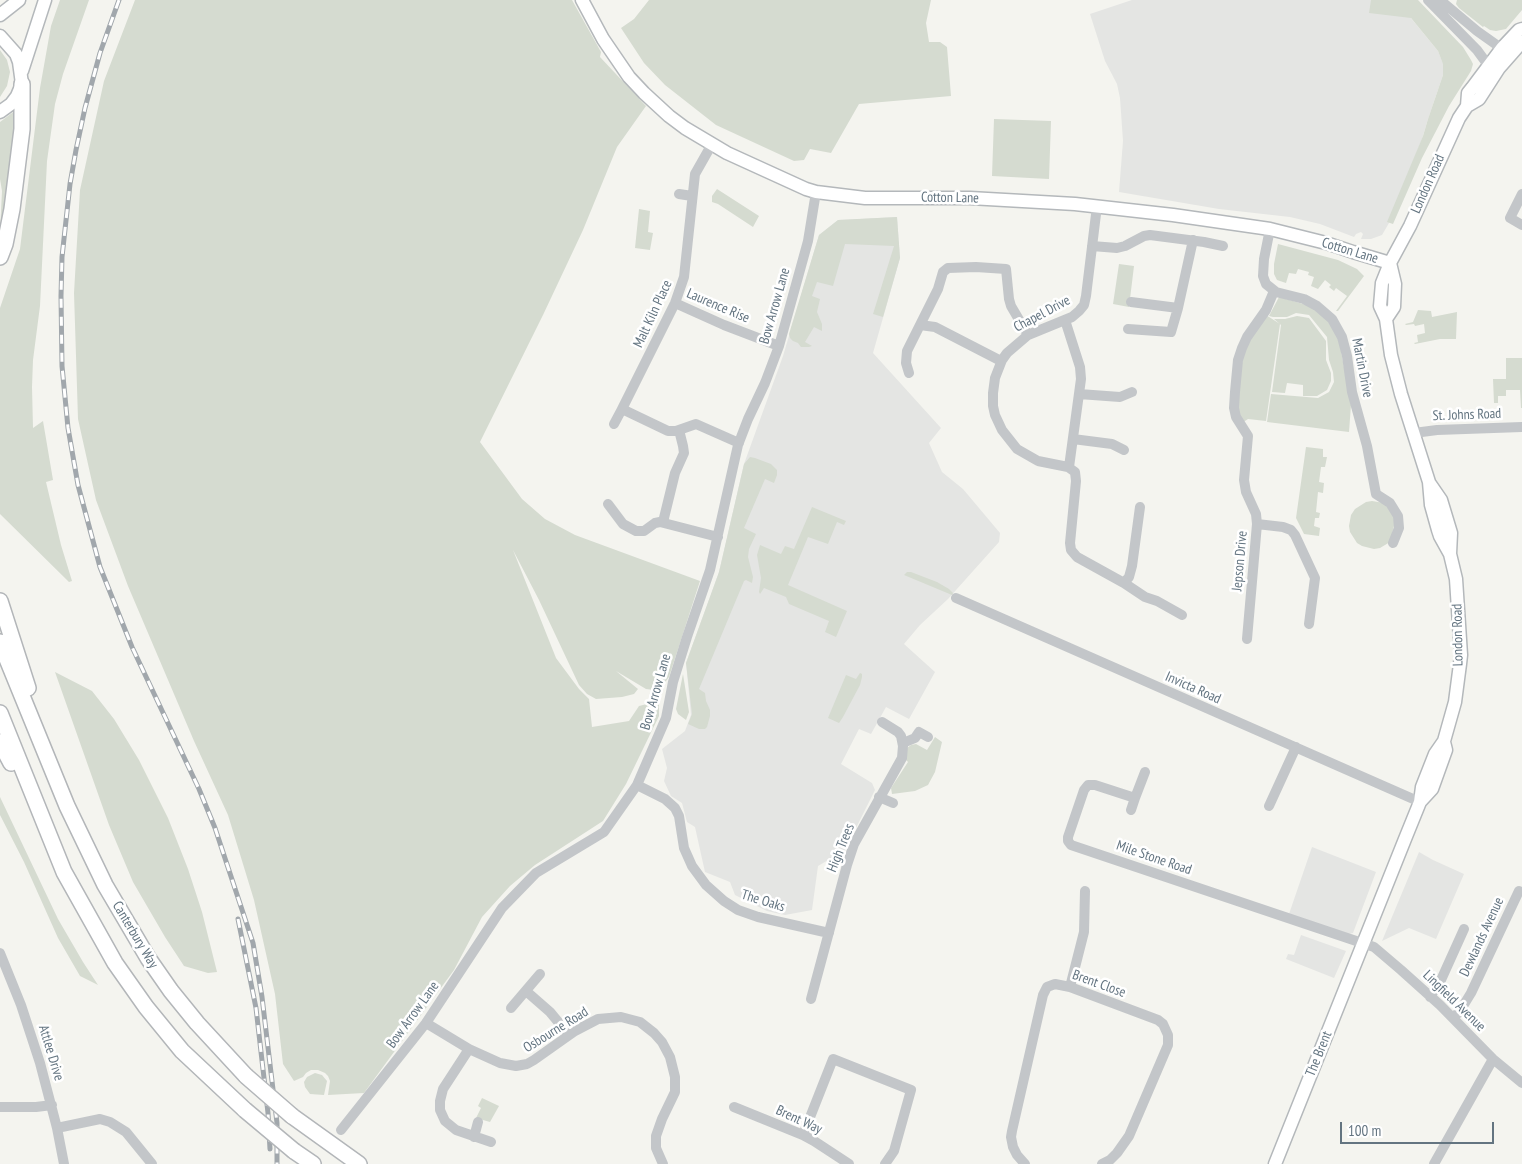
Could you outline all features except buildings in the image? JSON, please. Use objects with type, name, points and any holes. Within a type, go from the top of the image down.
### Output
[{"type":"highway","points":[[0,257],[5,244],[16,182],[22,129],[21,79]]},
{"type":"highway","points":[[0,601],[67,806]]},
{"type":"highway","name":"Canterbury Way","points":[[0,642],[67,806],[105,885],[148,958],[197,1023],[246,1076],[292,1116],[359,1164]]},
{"type":"highway","points":[[0,713],[64,872]]},
{"type":"highway","points":[[0,742],[64,872],[115,963],[146,1007],[182,1051],[245,1110],[294,1151],[313,1164]]},
{"type":"main road","points":[[0,15],[19,0]]},
{"type":"main road","points":[[0,112],[11,104],[17,96],[45,0]]},
{"type":"main road","name":"Cotton Lane","points":[[582,0],[604,39],[632,80],[676,122],[727,153],[816,192],[865,198],[970,198],[1097,206],[1270,229],[1326,243],[1390,263]]},
{"type":"main road","name":"London Road","points":[[1420,802],[1432,789],[1446,750],[1444,741],[1455,702],[1461,655],[1456,579],[1450,554],[1440,536],[1431,505],[1429,482],[1391,355],[1386,320],[1394,307],[1395,284],[1390,263],[1408,230],[1459,118],[1468,106],[1479,99],[1494,66],[1506,52],[1519,30],[1522,29]]},
{"type":"main road","points":[[0,36],[16,54],[21,79]]},
{"type":"main road","name":"London Road","points":[[1506,52],[1522,42]]},
{"type":"main road","points":[[1364,943],[1420,802]]},
{"type":"main road","name":"The Brent","points":[[1275,1164],[1364,943]]},
{"type":"street","points":[[1428,0],[1494,66]]},
{"type":"street","points":[[1440,0],[1506,52]]},
{"type":"street","name":"Malt Kiln Place","points":[[614,424],[675,303],[684,277],[694,177],[712,144]]},
{"type":"street","name":"Bow Arrow Lane","points":[[341,1130],[426,1023],[502,908],[536,873],[604,832],[637,785],[666,718],[673,682],[710,570],[739,444],[748,419],[766,383],[779,346],[808,241],[816,192]]},
{"type":"street","points":[[679,194],[692,196]]},
{"type":"street","points":[[1522,194],[1510,218],[1522,225]]},
{"type":"street","name":"Chapel Drive","points":[[1069,467],[1043,463],[1029,457],[1018,449],[1004,434],[995,415],[993,398],[995,378],[1001,361],[1012,348],[1028,335],[1077,313],[1085,303],[1097,206]]},
{"type":"street","points":[[1270,229],[1264,259],[1263,276],[1266,284],[1274,291]]},
{"type":"street","points":[[1092,246],[1119,248],[1149,235],[1193,240],[1223,246]]},
{"type":"street","points":[[1128,329],[1171,332],[1193,240]]},
{"type":"street","points":[[909,373],[906,363],[906,351],[938,289],[943,272],[948,268],[1006,269],[1008,299],[1028,335]]},
{"type":"street","name":"Jepson Drive","points":[[1247,639],[1257,524],[1256,514],[1246,492],[1244,480],[1248,436],[1237,419],[1234,405],[1238,364],[1242,348],[1265,311],[1274,291]]},
{"type":"street","name":"Martin Drive","points":[[1274,291],[1301,298],[1315,305],[1328,314],[1340,331],[1348,356],[1354,403],[1367,446],[1376,494],[1390,503],[1398,516],[1399,528],[1393,543]]},
{"type":"street","points":[[1131,302],[1178,308]]},
{"type":"street","name":"Laurence Rise","points":[[675,303],[724,325],[779,346]]},
{"type":"street","points":[[1065,320],[1081,372],[1069,467],[1075,472],[1076,477],[1071,550],[1076,557],[1145,597],[1182,615]]},
{"type":"street","points":[[920,325],[935,327],[1001,361]]},
{"type":"street","points":[[1079,394],[1120,397],[1132,392]]},
{"type":"street","points":[[622,408],[667,430],[674,432],[697,424],[739,444]]},
{"type":"street","name":"St. Johns Road","points":[[1414,433],[1437,430],[1522,427]]},
{"type":"street","points":[[663,522],[676,470],[684,451],[679,430]]},
{"type":"street","points":[[1074,439],[1112,444],[1124,450]]},
{"type":"street","points":[[608,504],[623,524],[636,531],[644,531],[655,523],[663,522],[718,537]]},
{"type":"street","points":[[1124,584],[1129,577],[1132,566],[1140,507]]},
{"type":"street","points":[[1257,524],[1283,527],[1295,535],[1315,578],[1309,624]]},
{"type":"street","name":"Invicta Road","points":[[956,598],[1420,802]]},
{"type":"street","points":[[882,722],[898,732],[903,743],[915,738],[919,732],[928,737]]},
{"type":"street","name":"High Trees","points":[[811,999],[846,865],[854,844],[902,758],[903,743]]},
{"type":"street","points":[[1269,806],[1296,747]]},
{"type":"street","points":[[1131,810],[1145,772]]},
{"type":"street","name":"The Oaks","points":[[637,785],[665,799],[676,808],[684,848],[692,866],[706,885],[724,901],[738,910],[758,917],[829,933]]},
{"type":"street","name":"Mile Stone Road","points":[[1135,798],[1094,785],[1088,785],[1084,790],[1068,841],[1071,845],[1364,943]]},
{"type":"street","points":[[879,797],[893,804]]},
{"type":"street","points":[[1070,987],[1084,932],[1085,891]]},
{"type":"street","name":"Dewlands Avenue","points":[[1453,1018],[1471,993],[1519,891]]},
{"type":"street","points":[[1085,904],[1097,903]]},
{"type":"street","points":[[1430,997],[1441,980],[1464,929]]},
{"type":"street","name":"Lingfield Avenue","points":[[1364,943],[1374,947],[1401,970],[1494,1059],[1522,1083]]},
{"type":"street","name":"Attlee Drive","points":[[0,953],[29,1027],[40,1063],[52,1105],[64,1164]]},
{"type":"street","points":[[511,1008],[540,974]]},
{"type":"street","name":"Brent Close","points":[[1025,1164],[1013,1147],[1011,1134],[1043,995],[1047,987],[1055,984],[1070,987],[1158,1020],[1163,1024],[1168,1038],[1168,1045],[1129,1136],[1117,1153],[1110,1160],[1102,1164]]},
{"type":"street","points":[[526,991],[547,1009],[568,1035]]},
{"type":"street","name":"Osbourne Road","points":[[426,1023],[470,1049],[500,1063],[517,1066],[534,1060],[568,1035],[596,1020],[618,1017],[640,1022],[654,1032],[660,1040],[671,1061],[676,1084],[674,1095],[656,1136],[656,1148],[663,1164]]},
{"type":"street","points":[[470,1049],[443,1090],[439,1104],[442,1117],[448,1125],[458,1132],[488,1142]]},
{"type":"street","points":[[802,1136],[833,1059],[911,1090],[894,1151],[885,1164]]},
{"type":"street","points":[[1434,1164],[1494,1059]]},
{"type":"street","points":[[0,1107],[52,1105]]},
{"type":"street","name":"Brent Way","points":[[734,1107],[814,1141],[849,1164]]},
{"type":"street","points":[[57,1128],[100,1119],[110,1122],[126,1132],[152,1164]]},
{"type":"street","points":[[474,1138],[478,1122]]},
{"type":"shaded area","points":[[60,0],[89,0],[63,74],[55,104],[47,161],[40,306],[33,360],[32,387],[33,428],[43,421],[53,480],[46,482],[72,581],[69,582],[0,514],[0,308],[20,249],[40,88],[51,26]]},
{"type":"shaded area","points":[[135,0],[572,0],[601,52],[600,57],[646,106],[617,147],[583,230],[480,442],[522,499],[545,519],[575,535],[700,581],[669,677],[663,685],[654,690],[646,689],[616,671],[638,689],[634,694],[622,697],[596,699],[587,694],[579,685],[513,550],[556,658],[579,689],[589,699],[592,727],[629,721],[639,706],[659,701],[659,716],[626,784],[603,821],[535,865],[510,886],[482,917],[454,970],[364,1093],[328,1095],[330,1081],[325,1073],[311,1070],[303,1077],[294,1081],[283,1064],[275,994],[254,900],[228,815],[194,741],[128,586],[96,500],[78,419],[74,293],[80,190],[104,81]]},
{"type":"shaded area","points":[[649,0],[931,0],[926,23],[929,42],[940,42],[947,47],[951,96],[859,104],[831,153],[810,149],[804,160],[794,161],[716,125],[665,85],[644,63],[621,28],[634,19]]},
{"type":"shaded area","points":[[1132,0],[1396,0],[1438,51],[1443,63],[1444,72],[1422,139],[1389,223],[1382,235],[1371,239],[1361,239],[1363,234],[1361,232],[1354,237],[1320,224],[1290,217],[1219,209],[1119,192],[1123,141],[1120,98],[1117,84],[1105,61],[1090,14]]},
{"type":"shaded area","points":[[1371,0],[1418,0],[1463,47],[1473,64],[1471,71],[1449,106],[1422,158],[1393,224],[1387,222],[1423,136],[1443,75],[1443,64],[1438,51],[1411,18],[1369,13]]},
{"type":"shaded area","points":[[1457,0],[1522,0],[1522,10],[1506,29],[1496,31],[1483,27],[1459,8],[1456,4]]},
{"type":"shaded area","points":[[0,50],[7,60],[10,72],[7,86],[0,97]]},
{"type":"shaded area","points":[[16,110],[19,110],[0,232],[2,191],[0,179],[0,122]]},
{"type":"shaded area","points":[[994,119],[1051,121],[1049,179],[992,176]]},
{"type":"shaded area","points":[[717,189],[759,216],[753,227],[712,202],[712,196]]},
{"type":"shaded area","points":[[639,209],[650,211],[648,232],[653,233],[650,250],[635,248]]},
{"type":"shaded area","points":[[897,217],[900,258],[873,353],[941,428],[929,443],[942,472],[963,489],[1000,533],[999,542],[948,599],[920,625],[904,644],[935,672],[909,719],[886,707],[871,734],[859,729],[841,764],[872,783],[875,790],[845,850],[818,866],[812,910],[785,915],[767,911],[735,895],[730,882],[705,872],[695,827],[687,822],[682,803],[671,796],[664,781],[667,768],[662,749],[685,731],[691,715],[686,663],[719,572],[744,464],[783,356],[819,235],[838,220]]},
{"type":"shaded area","points":[[897,217],[900,258],[883,317],[873,314],[894,246],[845,244],[833,286],[817,282],[812,296],[820,299],[817,312],[822,324],[822,331],[814,327],[805,342],[812,346],[801,347],[793,341],[789,334],[819,235],[838,220]]},
{"type":"shaded area","points":[[1278,244],[1338,260],[1357,269],[1364,276],[1338,311],[1336,311],[1347,296],[1336,288],[1334,291],[1325,280],[1318,289],[1311,286],[1314,277],[1308,275],[1309,272],[1298,269],[1296,274],[1289,273],[1286,283],[1277,280],[1274,274],[1274,264]]},
{"type":"shaded area","points":[[1119,264],[1134,266],[1129,307],[1113,304]]},
{"type":"shaded area","points":[[1279,297],[1310,306],[1328,321],[1339,340],[1351,405],[1349,432],[1267,422],[1271,394],[1318,398],[1329,392],[1334,382],[1329,360],[1327,337],[1309,315],[1296,313],[1287,317],[1269,316]]},
{"type":"shaded area","points":[[1418,310],[1431,311],[1432,317],[1457,312],[1456,339],[1440,339],[1415,344],[1418,342],[1417,335],[1425,333],[1424,324],[1415,326],[1414,324],[1405,324],[1413,322]]},
{"type":"shaded area","points":[[1266,315],[1280,324],[1266,421],[1248,419],[1242,423],[1236,408],[1244,349]]},
{"type":"shaded area","points":[[1297,316],[1309,318],[1326,341],[1326,360],[1331,373],[1331,381],[1327,390],[1317,396],[1303,396],[1303,385],[1287,383],[1285,393],[1272,392],[1281,325],[1274,319]]},
{"type":"shaded area","points":[[1506,358],[1522,358],[1522,408],[1520,390],[1506,390],[1506,396],[1498,396],[1498,403],[1494,403],[1493,379],[1506,379]]},
{"type":"shaded area","points":[[1306,447],[1323,449],[1323,457],[1327,457],[1325,467],[1321,467],[1319,482],[1324,483],[1323,493],[1318,492],[1316,512],[1320,513],[1319,518],[1315,518],[1314,526],[1320,528],[1319,536],[1304,534],[1296,518]]},
{"type":"shaded area","points":[[750,457],[771,464],[777,470],[777,475],[774,483],[765,479],[744,528],[756,534],[749,549],[748,557],[753,577],[752,583],[744,581],[699,689],[705,693],[710,716],[707,727],[699,729],[688,724],[692,714],[686,663],[719,572],[744,464]]},
{"type":"shaded area","points":[[1366,502],[1384,503],[1396,518],[1390,542],[1374,549],[1357,543],[1350,532],[1349,526],[1351,515],[1355,509]]},
{"type":"shaded area","points":[[812,507],[846,521],[844,525],[837,522],[828,544],[808,537],[788,585],[847,611],[836,637],[825,632],[829,621],[789,604],[786,597],[764,588],[760,594],[759,592],[761,578],[757,555],[760,545],[781,554],[785,546],[794,549]]},
{"type":"shaded area","points":[[907,572],[937,582],[953,593],[952,595],[904,575]]},
{"type":"shaded area","points":[[55,672],[92,691],[114,719],[139,760],[168,818],[188,869],[202,912],[217,972],[208,973],[184,966],[133,882],[109,825]]},
{"type":"shaded area","points":[[860,673],[862,677],[860,685],[839,723],[828,718],[846,675],[856,679]]},
{"type":"shaded area","points":[[683,674],[689,712],[686,720],[678,714],[676,709]]},
{"type":"shaded area","points":[[935,737],[942,742],[935,772],[928,785],[915,791],[892,794],[891,788],[908,762],[906,760],[907,748],[916,744],[927,750]]},
{"type":"shaded area","points":[[0,797],[58,919],[98,985],[80,976],[58,938],[24,862],[0,815]]},
{"type":"shaded area","points":[[1312,847],[1376,872],[1353,933],[1349,934],[1289,914]]},
{"type":"shaded area","points":[[1419,852],[1464,874],[1436,939],[1409,928],[1382,941]]},
{"type":"shaded area","points":[[1301,935],[1346,951],[1334,978],[1286,959],[1288,954],[1294,955]]},
{"type":"shaded area","points":[[315,1073],[322,1075],[327,1081],[324,1095],[310,1094],[305,1087],[304,1082],[307,1077]]},
{"type":"shaded area","points":[[482,1098],[499,1106],[490,1122],[476,1118],[481,1108],[478,1106]]},
{"type":"railway","points":[[119,0],[100,53],[85,108],[70,184],[62,257],[61,296],[62,366],[68,428],[78,485],[100,567],[132,647],[199,789],[215,828],[253,943],[262,997],[277,1123],[277,1164]]},
{"type":"railway","points":[[238,919],[256,1008],[268,1113],[270,1149]]}]
